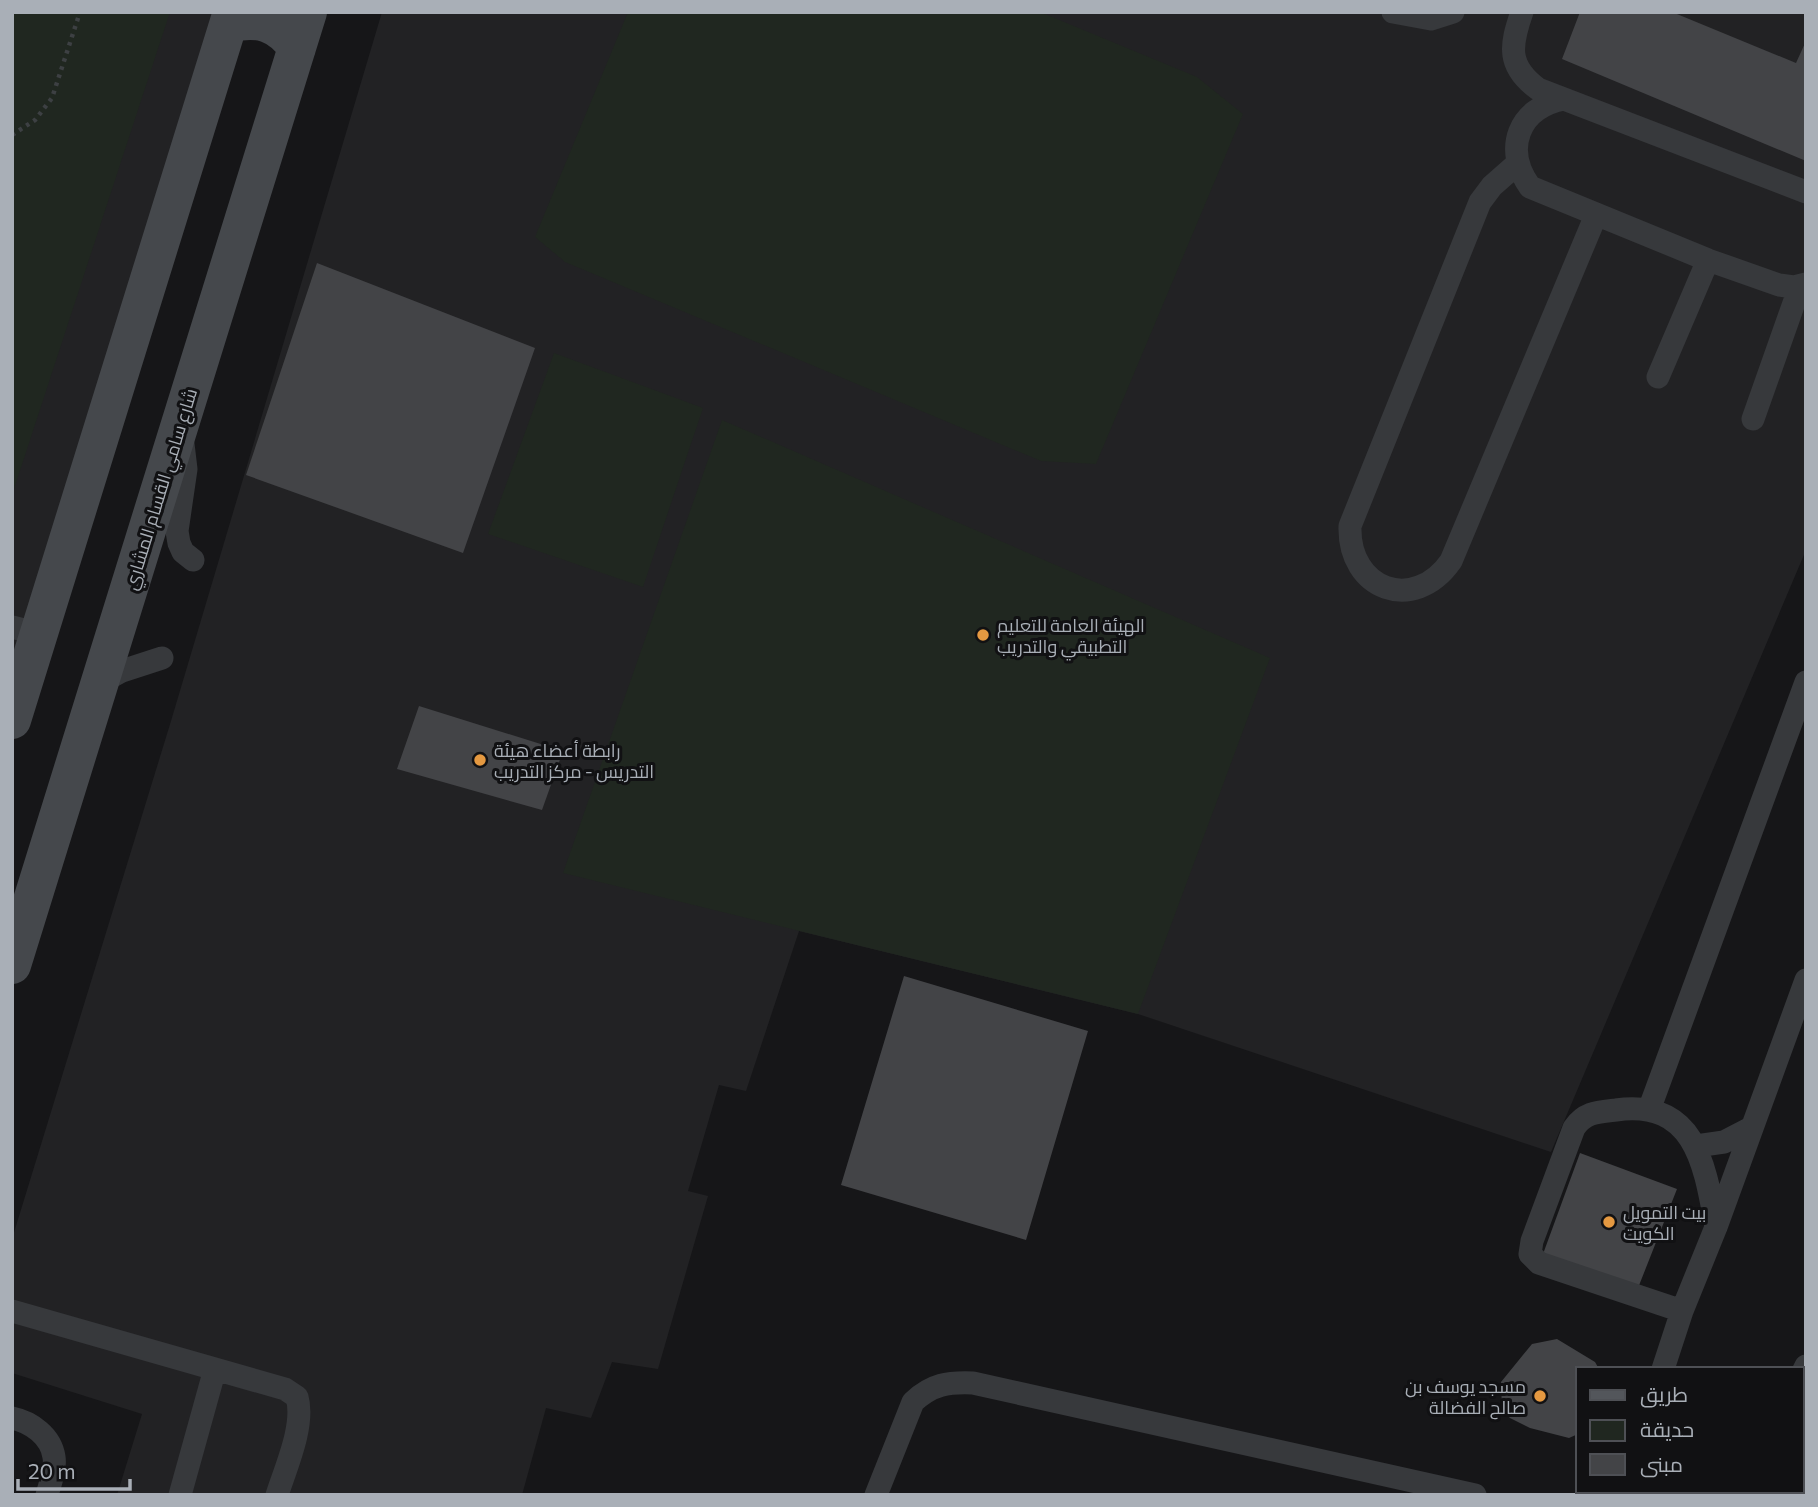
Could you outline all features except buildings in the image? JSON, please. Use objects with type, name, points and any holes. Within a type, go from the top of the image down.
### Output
[{"type":"street","points":[[12,720],[26,631],[230,18],[267,23],[288,35],[303,30]]},
{"type":"street","name":"شارع سامي القسام المشاري","points":[[12,965],[303,30]]},
{"type":"lane","points":[[1393,12],[1431,19],[1453,12]]},
{"type":"lane","points":[[1522,12],[1513,43],[1514,56],[1520,73],[1538,89],[1806,192]]},
{"type":"lane","points":[[1564,99],[1540,107],[1529,116],[1517,138],[1517,164],[1530,187],[1708,260],[1779,285],[1803,285],[1753,419]]},
{"type":"lane","points":[[1517,164],[1480,202],[1350,526],[1353,556],[1360,569],[1372,580],[1385,587],[1416,589],[1443,573],[1451,561],[1596,215]]},
{"type":"lane","points":[[1658,377],[1708,260]]},
{"type":"lane","points":[[181,423],[186,469],[177,531],[178,543],[183,552],[193,560]]},
{"type":"lane","points":[[100,683],[122,671],[162,658]]},
{"type":"lane","points":[[1648,1110],[1806,682]]},
{"type":"lane","points":[[1664,1367],[1682,1311],[1716,1227],[1806,980]]},
{"type":"lane","points":[[1682,1311],[1539,1263],[1530,1255],[1537,1228],[1574,1128],[1580,1119],[1593,1112],[1633,1107],[1664,1115],[1676,1123],[1696,1146],[1704,1165],[1716,1227]]},
{"type":"lane","points":[[1696,1146],[1724,1142],[1751,1128]]},
{"type":"lane","points":[[12,1311],[285,1389],[297,1397],[300,1409],[297,1429],[277,1495]]},
{"type":"lane","points":[[180,1495],[215,1369]]},
{"type":"lane","points":[[876,1495],[913,1402],[924,1391],[950,1382],[974,1383],[1475,1495]]},
{"type":"lane","points":[[12,1418],[23,1420],[37,1429],[48,1442],[55,1457],[47,1495]]},
{"type":"path","points":[[12,135],[35,120],[52,98],[80,12]]},
{"type":"shaded area","points":[[12,12],[230,12],[12,719]]},
{"type":"shaded area","name":"الهيئة العامة للتعليم التطبيقي والتدريب","points":[[382,12],[1806,12],[1806,550],[1551,1152],[1138,1014],[799,931],[746,1091],[719,1085],[688,1191],[708,1196],[658,1369],[612,1362],[591,1418],[546,1408],[522,1495],[117,1495],[142,1414],[12,1373],[12,1239],[171,721]]},
{"type":"green space","points":[[12,12],[170,12],[12,495]]},
{"type":"green space","points":[[628,12],[1040,12],[1197,77],[1243,114],[1096,464],[1041,461],[565,262],[535,237]]},
{"type":"green space","points":[[554,353],[703,408],[643,587],[488,534]]},
{"type":"green space","points":[[722,420],[1270,658],[1138,1014],[563,873]]},
{"type":"place","name":"الهيئة العامة للتعليم التطبيقي والتدريب","points":[[983,635]]},
{"type":"place","name":"رابطة أعضاء هيئة التدريس - مركز التدريب","points":[[480,760]]},
{"type":"place","name":"بيت التمويل الكويت","points":[[1609,1222]]},
{"type":"place","name":"مسجد يوسف بن صالح الفضالة","points":[[1540,1396]]}]
